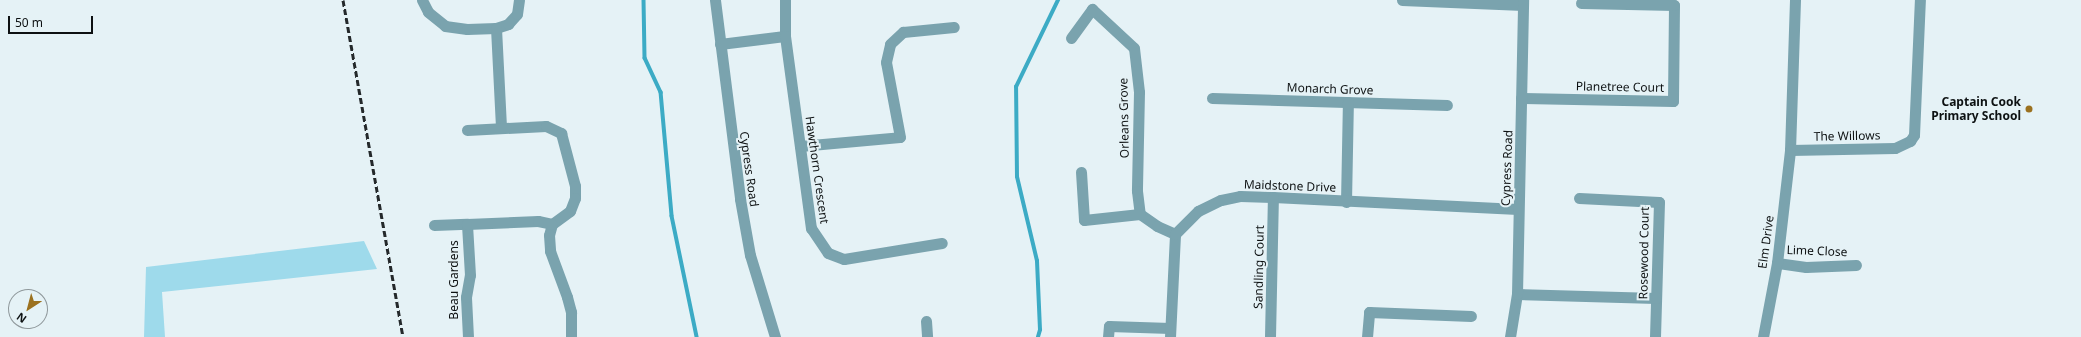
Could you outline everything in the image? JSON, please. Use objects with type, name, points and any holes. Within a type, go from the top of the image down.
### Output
[{"type":"street","points":[[422,0],[428,12],[445,26],[467,29],[503,27],[513,20],[519,8],[519,0]]},
{"type":"street","name":"Cypress Road","points":[[715,0],[740,199],[750,254],[775,337]]},
{"type":"street","name":"Hawthorn Crescent","points":[[785,0],[785,36],[810,228],[828,253],[844,259],[942,243]]},
{"type":"street","points":[[1402,0],[1523,3]]},
{"type":"street","points":[[1790,150],[1795,0]]},
{"type":"street","name":"The Willows","points":[[1790,150],[1895,148],[1910,141],[1914,135],[1920,0]]},
{"type":"street","name":"Cypress Road","points":[[1510,337],[1517,294],[1523,3]]},
{"type":"street","name":"Planetree Court","points":[[1521,98],[1673,101],[1674,5],[1581,3]]},
{"type":"street","name":"Orleans Grove","points":[[1072,38],[1092,9],[1134,48],[1139,92],[1137,191],[1140,214]]},
{"type":"street","points":[[800,146],[900,136],[886,62],[890,44],[903,32],[954,27]]},
{"type":"street","points":[[496,28],[501,128]]},
{"type":"street","points":[[720,44],[785,36]]},
{"type":"street","name":"Monarch Grove","points":[[1212,98],[1447,105]]},
{"type":"street","points":[[1346,202],[1348,102]]},
{"type":"street","points":[[468,130],[546,126],[557,131],[563,137],[575,186],[574,202],[570,211],[552,224],[549,235],[550,251],[571,312],[571,337]]},
{"type":"street","name":"Elm Drive","points":[[1763,337],[1777,263],[1790,150]]},
{"type":"street","points":[[1081,172],[1084,220],[1140,214],[1157,226],[1175,234],[1170,332],[1109,326],[1108,337]]},
{"type":"street","name":"Maidstone Drive","points":[[1175,234],[1198,211],[1221,200],[1240,196],[1518,209]]},
{"type":"street","name":"Sandling Court","points":[[1270,337],[1273,197]]},
{"type":"street","name":"Rosewood Court","points":[[1579,198],[1659,202],[1655,337]]},
{"type":"street","name":"Beau Gardens","points":[[434,225],[538,221],[552,224]]},
{"type":"street","name":"Beau Gardens","points":[[467,224],[470,275],[466,297],[468,337]]},
{"type":"street","name":"Lime Close","points":[[1777,263],[1806,266],[1856,265]]},
{"type":"street","points":[[1517,294],[1656,298]]},
{"type":"street","points":[[1367,337],[1369,312],[1471,316]]},
{"type":"street","points":[[926,321],[927,337]]},
{"type":"shaded area","points":[[364,241],[377,269],[162,292],[165,337],[144,337],[146,267]]},
{"type":"waterway","points":[[644,0],[645,58],[661,92],[672,216],[697,337]]},
{"type":"waterway","points":[[1038,337],[1040,330],[1037,261],[1017,177],[1016,87],[1058,0]]},
{"type":"railway","points":[[343,0],[403,337]]},
{"type":"place","name":"Captain Cook Primary School","points":[[2029,109]]}]
